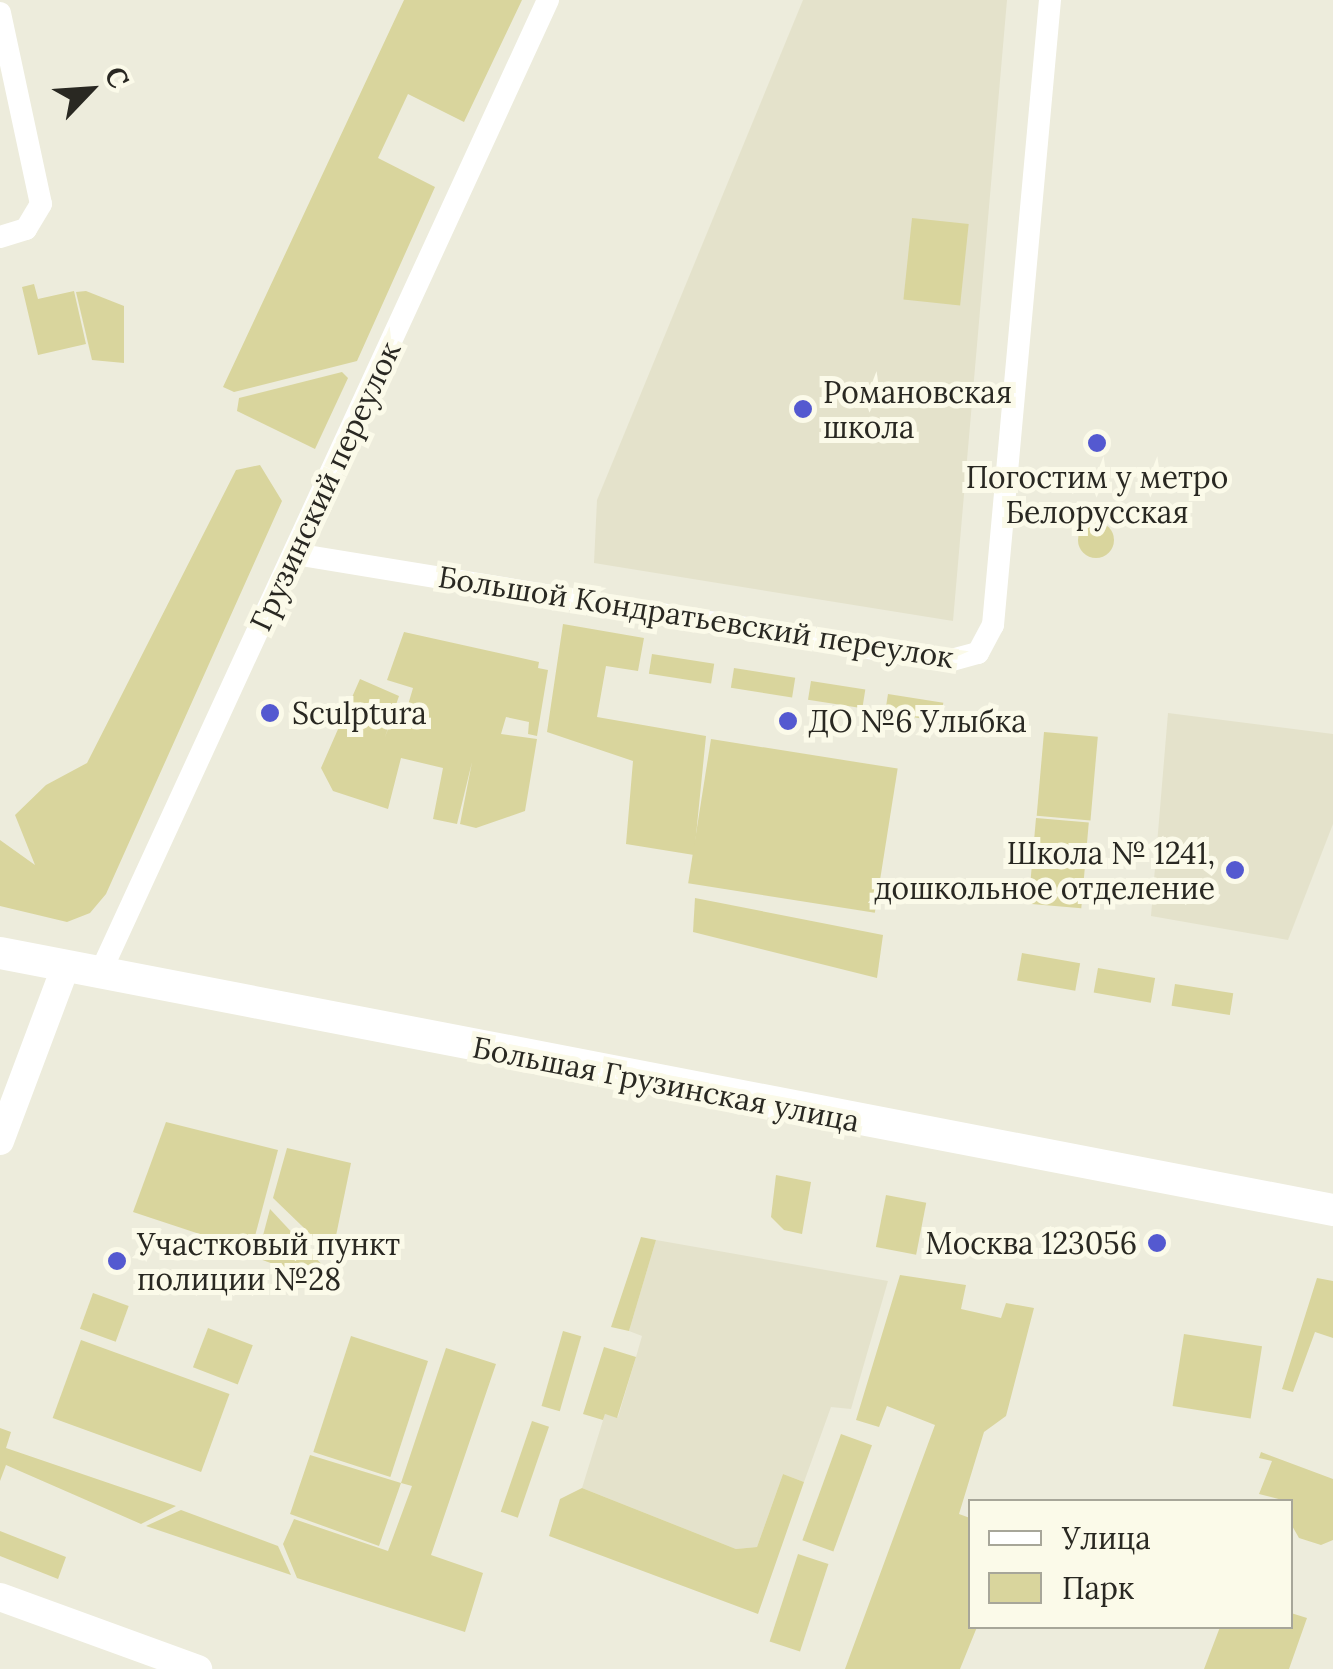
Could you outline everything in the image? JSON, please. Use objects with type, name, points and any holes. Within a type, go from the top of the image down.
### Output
[{"type":"main road","name":"Большая Грузинская улица","points":[[0,952],[1333,1210]]},
{"type":"street","name":"Грузинский переулок","points":[[102,971],[548,0]]},
{"type":"street","name":"Большой Кондратьевский переулок","points":[[295,554],[948,660],[978,653],[994,626],[1050,0]]},
{"type":"street","points":[[0,13],[40,204],[26,230],[0,237]]},
{"type":"street","points":[[0,1141],[66,965]]},
{"type":"street","points":[[0,1597],[198,1669]]},
{"type":"shaded area","name":"Романовская школа","points":[[803,0],[1007,0],[953,621],[594,563],[597,500]]},
{"type":"shaded area","name":"Школа № 1241, дошкольное отделение","points":[[1168,713],[1333,734],[1333,824],[1288,940],[1151,916]]},
{"type":"shaded area","points":[[656,1240],[888,1281],[851,1409],[831,1407],[804,1482],[783,1474],[757,1547],[736,1549],[582,1488],[605,1414],[618,1417],[636,1357],[642,1336],[629,1331]]},
{"type":"green space","points":[[404,0],[522,0],[464,122],[408,94],[378,158],[435,187],[357,361],[234,392],[223,387]]},
{"type":"green space","points":[[912,218],[969,224],[960,306],[903,300]]},
{"type":"green space","points":[[34,284],[38,299],[74,291],[86,344],[38,355],[22,287]]},
{"type":"green space","points":[[86,291],[124,306],[124,363],[92,360],[76,292]]},
{"type":"green space","points":[[342,372],[348,378],[315,449],[237,411],[239,398]]},
{"type":"green space","points":[[260,465],[282,501],[106,894],[90,913],[67,922],[0,906],[0,840],[35,865],[15,815],[46,785],[87,763],[236,470]]},
{"type":"green space","points":[[1096,522],[1109,527],[1114,540],[1109,553],[1096,558],[1083,553],[1078,540],[1083,527]]},
{"type":"green space","points":[[563,624],[644,638],[638,671],[606,666],[597,717],[706,736],[694,855],[626,844],[633,761],[547,732]]},
{"type":"green space","points":[[404,632],[539,662],[538,668],[548,670],[537,736],[528,734],[529,722],[506,717],[501,734],[537,739],[525,811],[476,828],[460,824],[472,762],[457,824],[433,819],[443,768],[401,758],[388,809],[333,791],[321,768],[360,679],[399,696],[385,737],[398,703],[408,705],[413,688],[387,680]]},
{"type":"green space","points":[[652,654],[714,664],[711,684],[649,674]]},
{"type":"green space","points":[[734,668],[795,678],[792,697],[731,688]]},
{"type":"green space","points":[[811,681],[865,690],[862,708],[808,700]]},
{"type":"green space","points":[[888,694],[943,703],[940,722],[885,713]]},
{"type":"green space","points":[[1044,732],[1098,737],[1090,820],[1037,816]]},
{"type":"green space","points":[[711,739],[898,769],[875,913],[688,883]]},
{"type":"green space","points":[[1036,818],[1089,823],[1081,908],[1029,904]]},
{"type":"green space","points":[[695,898],[883,935],[877,978],[693,932]]},
{"type":"green space","points":[[1022,953],[1080,963],[1075,991],[1017,981]]},
{"type":"green space","points":[[1098,968],[1155,978],[1151,1003],[1094,993]]},
{"type":"green space","points":[[1175,984],[1233,993],[1230,1015],[1172,1006]]},
{"type":"green space","points":[[166,1122],[278,1150],[251,1251],[133,1212]]},
{"type":"green space","points":[[287,1148],[351,1163],[332,1255],[273,1198]]},
{"type":"green space","points":[[776,1175],[811,1182],[802,1234],[784,1230],[771,1217]]},
{"type":"green space","points":[[886,1195],[926,1203],[916,1255],[876,1247]]},
{"type":"green space","points":[[270,1209],[327,1270],[325,1283],[257,1258]]},
{"type":"green space","points":[[641,1237],[656,1240],[629,1331],[611,1327]]},
{"type":"green space","points":[[900,1275],[966,1285],[961,1309],[1001,1318],[1006,1303],[1034,1308],[1006,1416],[984,1432],[959,1514],[968,1517],[968,1629],[976,1629],[960,1669],[845,1669],[935,1425],[887,1406],[879,1427],[856,1420]]},
{"type":"green space","points":[[1317,1278],[1333,1281],[1333,1338],[1315,1332],[1293,1392],[1282,1389]]},
{"type":"green space","points":[[93,1293],[129,1306],[116,1342],[80,1329]]},
{"type":"green space","points":[[208,1328],[253,1345],[238,1384],[193,1367]]},
{"type":"green space","points":[[563,1331],[581,1336],[560,1411],[542,1406]]},
{"type":"green space","points":[[1184,1334],[1262,1346],[1251,1418],[1173,1406]]},
{"type":"green space","points":[[351,1336],[428,1361],[390,1477],[313,1452]]},
{"type":"green space","points":[[81,1340],[229,1394],[201,1472],[53,1418]]},
{"type":"green space","points":[[604,1347],[636,1357],[617,1418],[605,1414],[603,1420],[583,1414]]},
{"type":"green space","points":[[446,1348],[496,1364],[431,1555],[483,1573],[465,1632],[297,1578],[283,1544],[294,1519],[388,1551],[412,1486],[401,1483]]},
{"type":"green space","points":[[532,1421],[549,1427],[518,1518],[501,1512]]},
{"type":"green space","points":[[0,1428],[11,1432],[6,1448],[176,1506],[141,1524],[6,1465],[0,1481]]},
{"type":"green space","points":[[841,1434],[872,1445],[833,1551],[802,1540]]},
{"type":"green space","points":[[1261,1452],[1333,1479],[1333,1540],[1321,1545],[1299,1538],[1293,1528],[1293,1499],[1259,1494],[1272,1461],[1259,1458]]},
{"type":"green space","points":[[310,1455],[401,1483],[379,1546],[290,1514]]},
{"type":"green space","points":[[783,1474],[804,1482],[758,1614],[549,1536],[560,1499],[582,1488],[736,1549],[757,1547]]},
{"type":"green space","points":[[181,1510],[278,1546],[291,1575],[146,1526]]},
{"type":"green space","points":[[0,1531],[66,1557],[58,1579],[0,1556]]},
{"type":"green space","points":[[798,1554],[828,1564],[800,1651],[770,1641]]},
{"type":"green space","points":[[1293,1614],[1307,1618],[1289,1669],[1204,1669],[1219,1629],[1293,1629]]},
{"type":"place","name":"Романовская школа","points":[[803,409]]},
{"type":"place","name":"Погостим у метро Белорусская","points":[[1097,443]]},
{"type":"place","name":"Sculptura","points":[[270,713]]},
{"type":"place","name":"ДО №6 Улыбка","points":[[788,721]]},
{"type":"place","name":"Школа № 1241, дошкольное отделение","points":[[1235,870]]},
{"type":"place","name":"Москва 123056","points":[[1157,1243]]},
{"type":"place","name":"Участковый пункт полиции №28","points":[[117,1261]]}]
